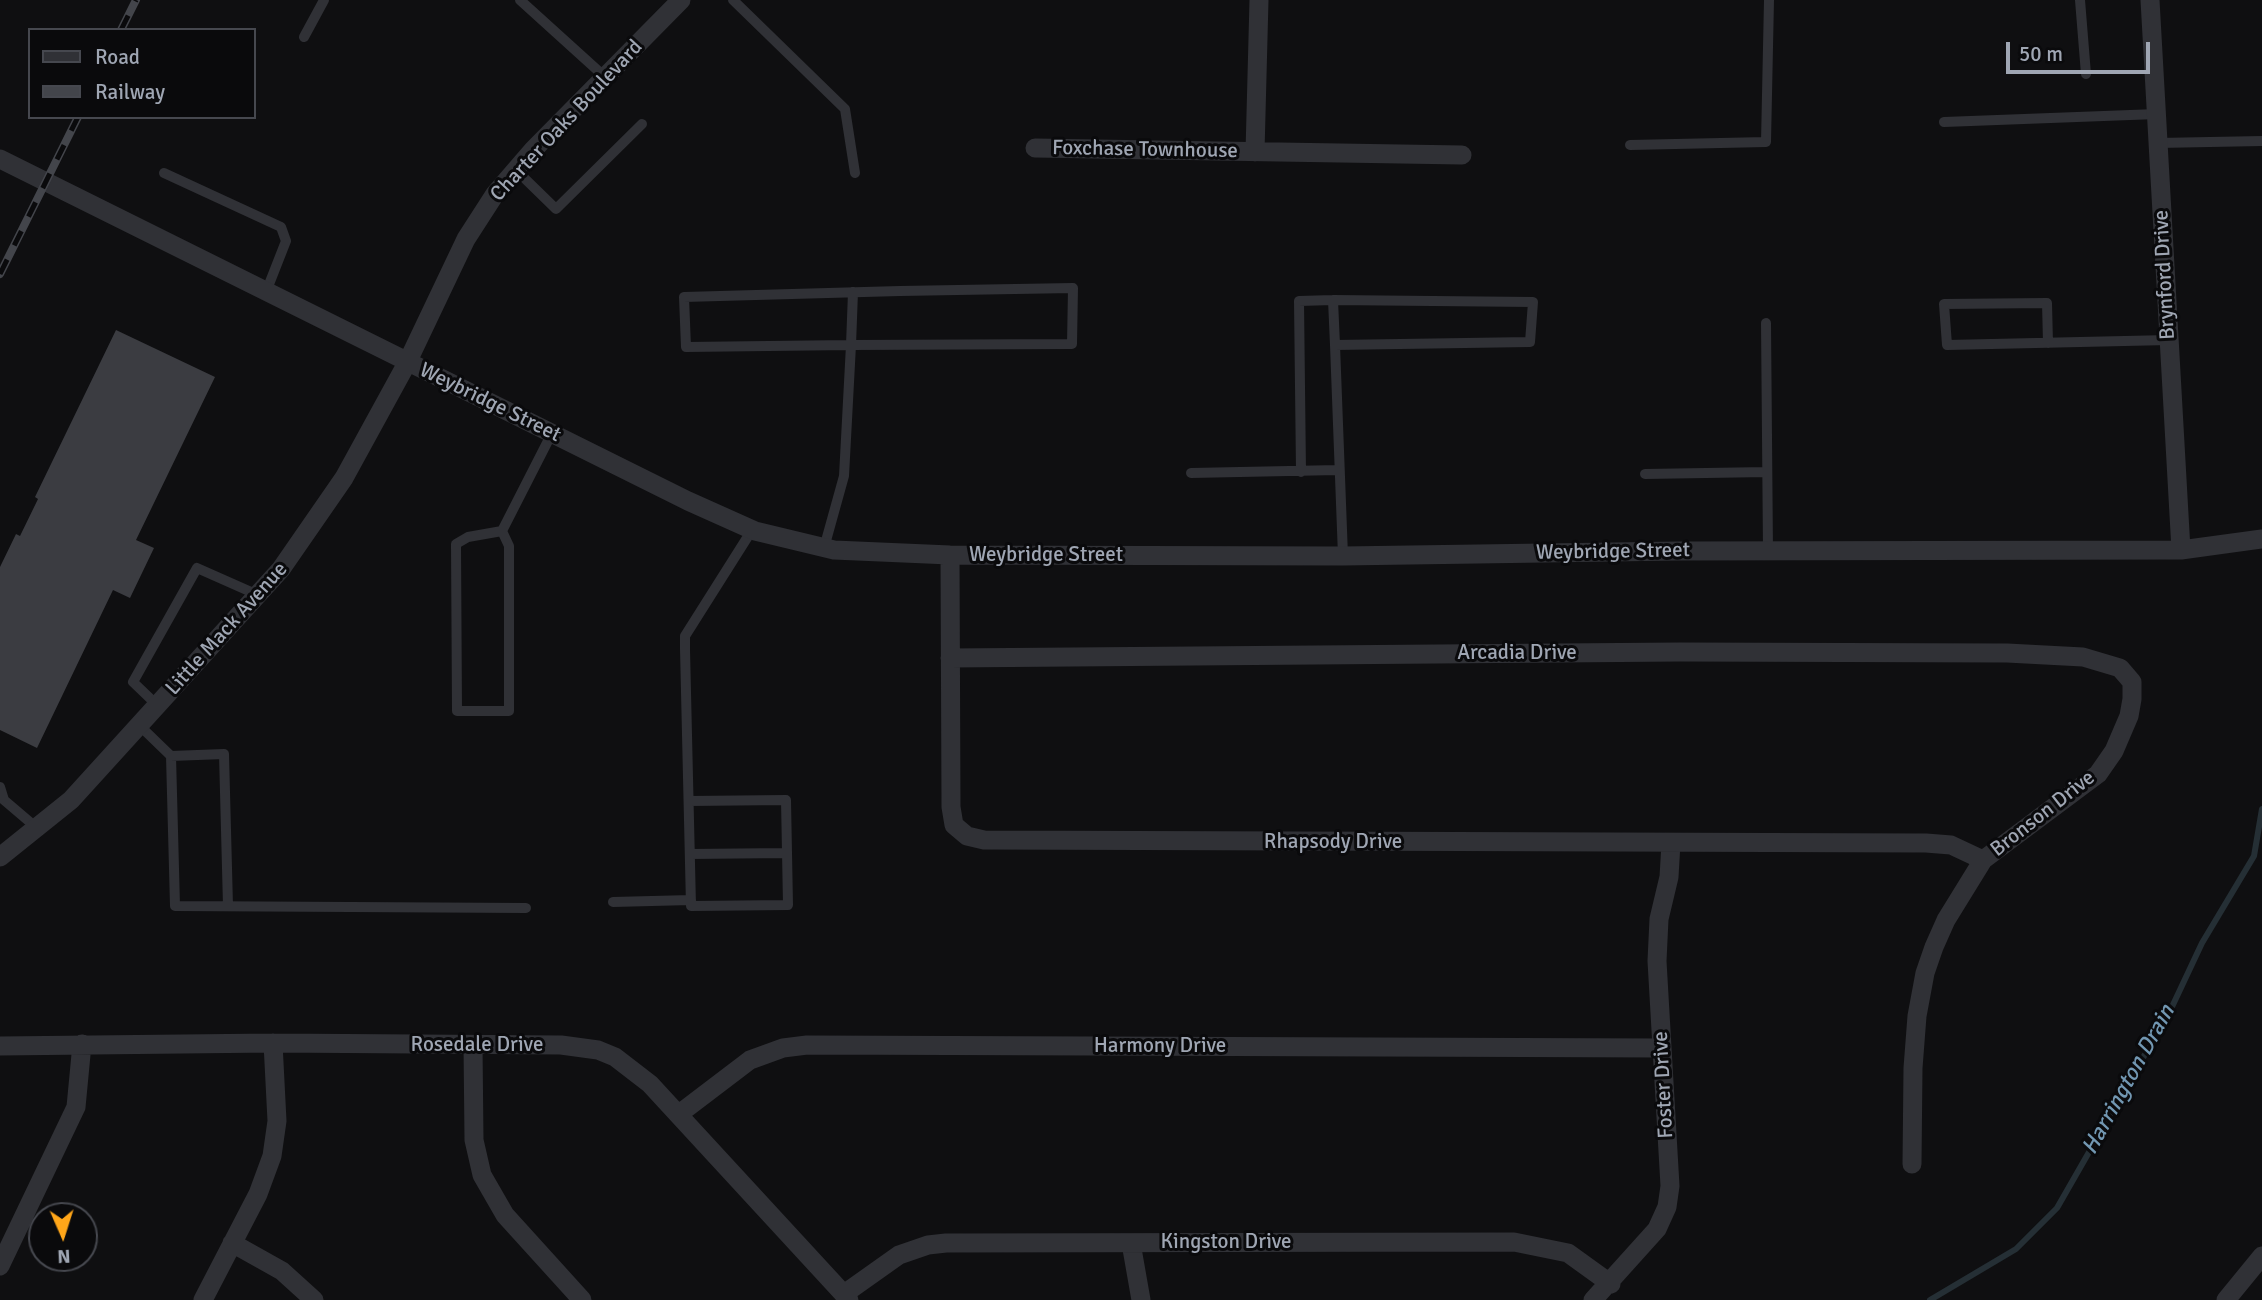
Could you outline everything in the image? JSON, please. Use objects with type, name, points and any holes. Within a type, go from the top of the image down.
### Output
[{"type":"street","name":"Charter Oaks Boulevard","points":[[407,363],[466,239],[495,194],[681,0]]},
{"type":"street","name":"Foxchase Townhouse","points":[[1255,152],[1259,0]]},
{"type":"street","name":"Brynford Drive","points":[[2150,0],[2181,550]]},
{"type":"street","name":"Foxchase Townhouse","points":[[1035,148],[1462,155]]},
{"type":"street","name":"Weybridge Street","points":[[0,159],[407,363],[752,530],[824,548],[860,553],[950,555],[1343,556],[2181,550],[2262,539]]},
{"type":"street","name":"Little Mack Avenue","points":[[0,857],[71,800],[258,595],[321,514],[407,363]]},
{"type":"street","name":"Rhapsody Drive","points":[[950,555],[951,807],[954,825],[967,836],[984,840],[1926,843],[1951,845],[1983,860]]},
{"type":"street","name":"Arcadia Drive","points":[[950,658],[1679,652],[2007,653],[2083,657]]},
{"type":"street","name":"Bronson Drive","points":[[1912,1164],[1913,1068],[1925,973],[1945,920],[1983,860],[2090,780],[2114,751],[2129,716],[2133,682],[2120,668],[2083,657]]},
{"type":"street","name":"Foster Drive","points":[[1593,1300],[1611,1284],[1657,1229],[1667,1207],[1670,1186],[1657,961],[1659,919],[1669,877],[1671,844]]},
{"type":"street","name":"Rosedale Drive","points":[[0,1046],[273,1043],[561,1045],[598,1050],[631,1068],[679,1114],[846,1297]]},
{"type":"street","points":[[203,1300],[258,1194],[272,1156],[277,1121],[273,1043]]},
{"type":"street","points":[[0,1266],[76,1107],[82,1044]]},
{"type":"street","points":[[473,1045],[474,1140],[482,1175],[505,1215],[582,1300]]},
{"type":"street","name":"Harmony Drive","points":[[679,1114],[750,1060],[783,1048],[807,1045],[1662,1048]]},
{"type":"street","points":[[232,1242],[282,1271],[314,1300]]},
{"type":"street","points":[[1130,1242],[1141,1300]]},
{"type":"street","name":"Kingston Drive","points":[[846,1297],[899,1255],[928,1245],[1514,1242],[1568,1253],[1611,1284]]},
{"type":"street","points":[[2226,1300],[2262,1256]]},
{"type":"lane","points":[[304,37],[324,0]]},
{"type":"lane","points":[[520,0],[605,77]]},
{"type":"lane","points":[[733,0],[845,109],[855,173]]},
{"type":"lane","points":[[1630,145],[1766,142],[1769,0]]},
{"type":"lane","points":[[2080,0],[2086,74]]},
{"type":"lane","points":[[1944,122],[2157,114]]},
{"type":"lane","points":[[516,170],[556,209],[642,124]]},
{"type":"lane","points":[[2158,143],[2262,141]]},
{"type":"lane","points":[[164,173],[281,227],[286,241],[266,292]]},
{"type":"lane","points":[[1073,288],[1072,344],[851,345],[686,347],[684,297],[1073,288]]},
{"type":"lane","points":[[824,548],[844,476],[853,292]]},
{"type":"lane","points":[[1333,300],[1343,556]]},
{"type":"lane","points":[[1301,472],[1299,301],[1533,302],[1531,342],[1335,345]]},
{"type":"lane","points":[[2048,342],[2046,303],[1944,304],[1947,345],[2169,340]]},
{"type":"lane","points":[[1766,323],[1768,551]]},
{"type":"lane","points":[[502,531],[552,433]]},
{"type":"lane","points":[[1191,473],[1338,470]]},
{"type":"lane","points":[[1645,474],[1767,472]]},
{"type":"lane","points":[[689,802],[786,800],[788,905],[691,906],[685,636],[752,530]]},
{"type":"lane","points":[[502,531],[509,546],[509,711],[457,711],[456,544],[468,537],[502,531]]},
{"type":"lane","points":[[158,706],[133,682],[197,568],[258,595]]},
{"type":"lane","points":[[139,726],[171,756],[224,754],[228,906]]},
{"type":"lane","points":[[171,756],[175,906],[526,908]]},
{"type":"lane","points":[[0,787],[2,800],[38,829]]},
{"type":"lane","points":[[690,854],[787,853]]},
{"type":"lane","points":[[613,902],[691,900]]},
{"type":"building","points":[[116,330],[215,377],[136,540],[154,548],[130,598],[113,590],[37,748],[0,730],[0,567],[16,534],[20,536],[38,499],[35,497]]},
{"type":"waterway","name":"Harrington Drain","points":[[1930,1300],[2016,1249],[2057,1208],[2171,1009],[2202,943],[2254,856],[2262,809]]},
{"type":"railway","points":[[122,28],[136,0]]},
{"type":"railway","points":[[0,274],[77,119]]}]
